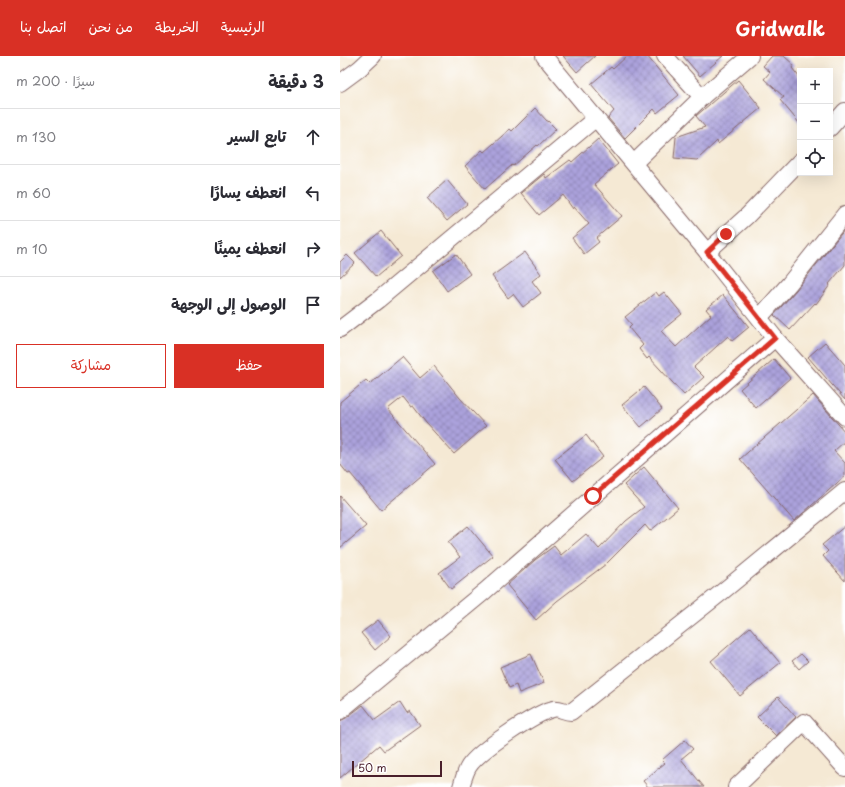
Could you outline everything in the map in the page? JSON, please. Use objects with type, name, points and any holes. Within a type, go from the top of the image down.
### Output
[{"type":"street","points":[[340,83],[373,56]]},
{"type":"street","points":[[544,56],[707,252],[760,317],[775,338],[845,417]]},
{"type":"street","points":[[665,56],[702,97]]},
{"type":"street","points":[[634,163],[702,97],[750,56]]},
{"type":"street","points":[[833,125],[845,111]]},
{"type":"street","points":[[340,329],[378,300],[596,118]]},
{"type":"street","points":[[707,252],[747,216],[797,164]]},
{"type":"street","points":[[760,317],[789,284],[845,214]]},
{"type":"street","points":[[340,711],[485,590],[775,338]]},
{"type":"street","points":[[461,787],[468,767],[486,751],[524,722],[545,712],[555,708],[559,708],[564,712],[571,712],[722,592],[845,491]]},
{"type":"street","points":[[736,787],[804,722],[845,768]]},
{"type":"building","points":[[563,56],[595,56],[577,72]]},
{"type":"building","points":[[627,56],[647,56],[679,95],[657,113],[654,109],[625,138],[608,118],[614,111],[591,84],[611,67],[613,69]]},
{"type":"building","points":[[683,56],[723,56],[700,76]]},
{"type":"building","points":[[772,56],[784,56],[794,65],[792,68],[797,74],[797,120],[780,100],[784,97],[764,79],[770,72],[763,66]]},
{"type":"building","points":[[738,80],[761,108],[718,144],[717,141],[697,160],[674,158],[676,137],[705,127],[696,116]]},
{"type":"building","points":[[535,108],[556,129],[538,146],[537,145],[513,166],[512,165],[485,189],[465,166],[482,150],[484,152],[510,129],[512,131]]},
{"type":"building","points":[[598,139],[618,164],[594,184],[622,216],[596,238],[599,242],[584,254],[572,238],[589,224],[574,207],[573,209],[563,195],[539,215],[521,193],[544,174],[546,178],[570,160],[572,162]]},
{"type":"building","points":[[447,180],[467,204],[447,221],[427,198]]},
{"type":"building","points":[[845,229],[845,265],[829,284],[830,285],[816,304],[815,303],[790,330],[774,315]]},
{"type":"building","points":[[381,231],[401,256],[376,277],[355,253]]},
{"type":"building","points":[[525,252],[541,274],[532,281],[541,293],[523,307],[513,294],[508,298],[492,276]]},
{"type":"building","points":[[456,254],[470,274],[447,291],[433,271]]},
{"type":"building","points":[[347,255],[355,263],[340,277],[340,262]]},
{"type":"building","points":[[656,292],[659,296],[664,292],[682,314],[661,331],[676,347],[711,315],[706,309],[723,295],[749,327],[732,341],[728,336],[694,367],[704,377],[684,395],[649,357],[647,359],[639,349],[643,345],[629,328],[632,325],[625,317]]},
{"type":"building","points":[[825,342],[845,365],[845,400],[808,357]]},
{"type":"building","points":[[402,357],[420,378],[434,366],[460,398],[486,426],[454,454],[413,406],[411,407],[403,397],[388,409],[435,464],[381,510],[350,473],[348,474],[340,464],[340,402],[366,380],[370,384]]},
{"type":"building","points":[[774,359],[790,378],[756,408],[740,389]]},
{"type":"building","points":[[644,387],[662,409],[641,427],[622,405]]},
{"type":"building","points":[[813,395],[845,432],[845,441],[834,451],[845,463],[845,476],[794,521],[740,459]]},
{"type":"building","points":[[586,435],[603,457],[573,481],[555,459]]},
{"type":"building","points":[[644,467],[678,508],[650,531],[645,525],[606,564],[557,601],[536,620],[507,585],[535,560],[554,546],[561,555],[586,534],[599,549],[626,521],[644,507],[624,485]]},
{"type":"building","points":[[340,496],[366,526],[340,548]]},
{"type":"building","points":[[468,526],[493,556],[451,589],[439,573],[460,557],[448,542]]},
{"type":"building","points":[[845,526],[845,581],[823,556],[828,551],[822,545]]},
{"type":"building","points":[[378,620],[391,636],[375,650],[361,633]]},
{"type":"building","points":[[750,627],[780,663],[740,696],[711,661]]},
{"type":"building","points":[[531,654],[544,683],[519,693],[516,685],[509,688],[500,667]]},
{"type":"building","points":[[801,654],[808,661],[799,669],[792,661]]},
{"type":"building","points":[[778,697],[796,717],[776,736],[757,717]]},
{"type":"building","points":[[400,702],[407,713],[410,711],[420,725],[384,751],[379,745],[340,778],[340,721],[363,705],[375,720]]},
{"type":"building","points":[[685,740],[693,749],[681,759],[704,787],[648,787],[643,781],[665,763],[662,760]]},
{"type":"route","points":[[593,496],[775,338],[760,317],[707,252],[726,234]]}]
